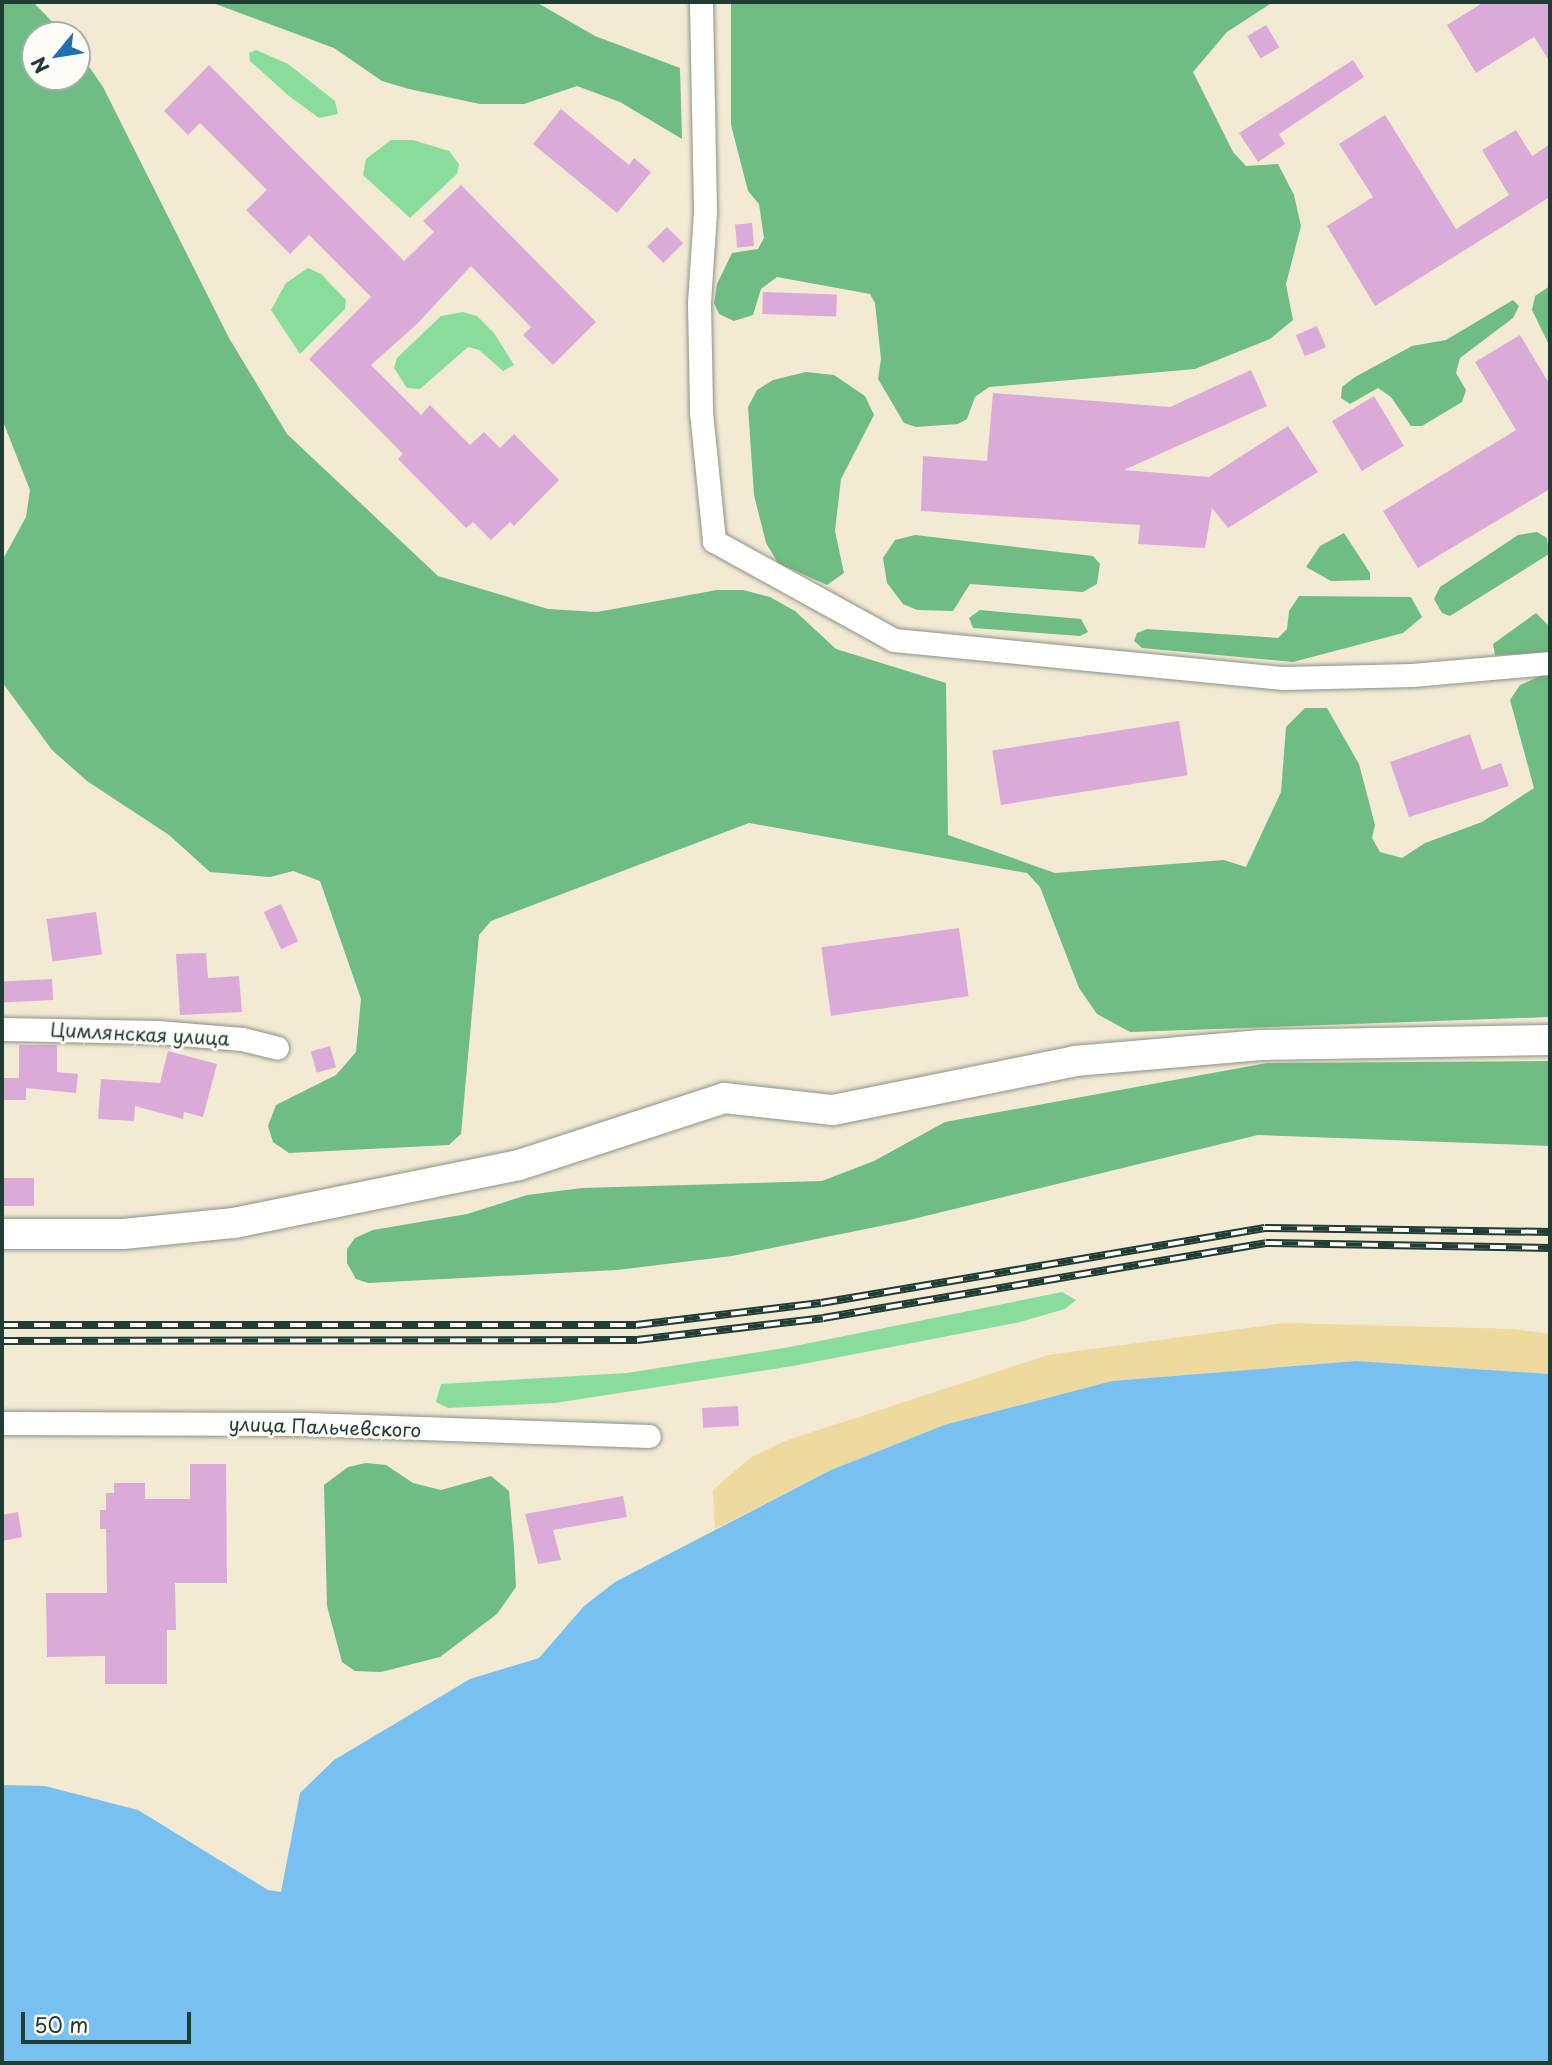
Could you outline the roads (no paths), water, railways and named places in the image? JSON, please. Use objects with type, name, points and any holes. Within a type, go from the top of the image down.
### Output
[{"type":"main road","points":[[2,1234],[123,1234],[234,1223],[519,1165],[724,1098],[833,1110],[1075,1061],[1261,1045],[1550,1040]]},
{"type":"street","points":[[701,2],[705,212],[699,303],[701,412],[714,541],[894,640],[1283,678],[1412,675],[1550,663]]},
{"type":"street","name":"Цимлянская улица","points":[[2,1029],[158,1032],[242,1039],[277,1048]]},
{"type":"street","name":"улица Пальчевского","points":[[2,1423],[306,1424],[649,1436]]},
{"type":"water","points":[[1356,1361],[1550,1374],[1550,2063],[2,2063],[2,1785],[45,1786],[138,1810],[268,1890],[281,1892],[300,1793],[334,1760],[470,1679],[539,1658],[584,1606],[615,1582],[831,1470],[944,1425],[1112,1381]]},
{"type":"railway","points":[[2,1325],[636,1325],[821,1303],[1265,1228],[1550,1232]]},
{"type":"railway","points":[[2,1341],[637,1340],[823,1318],[1266,1243],[1550,1248]]}]
